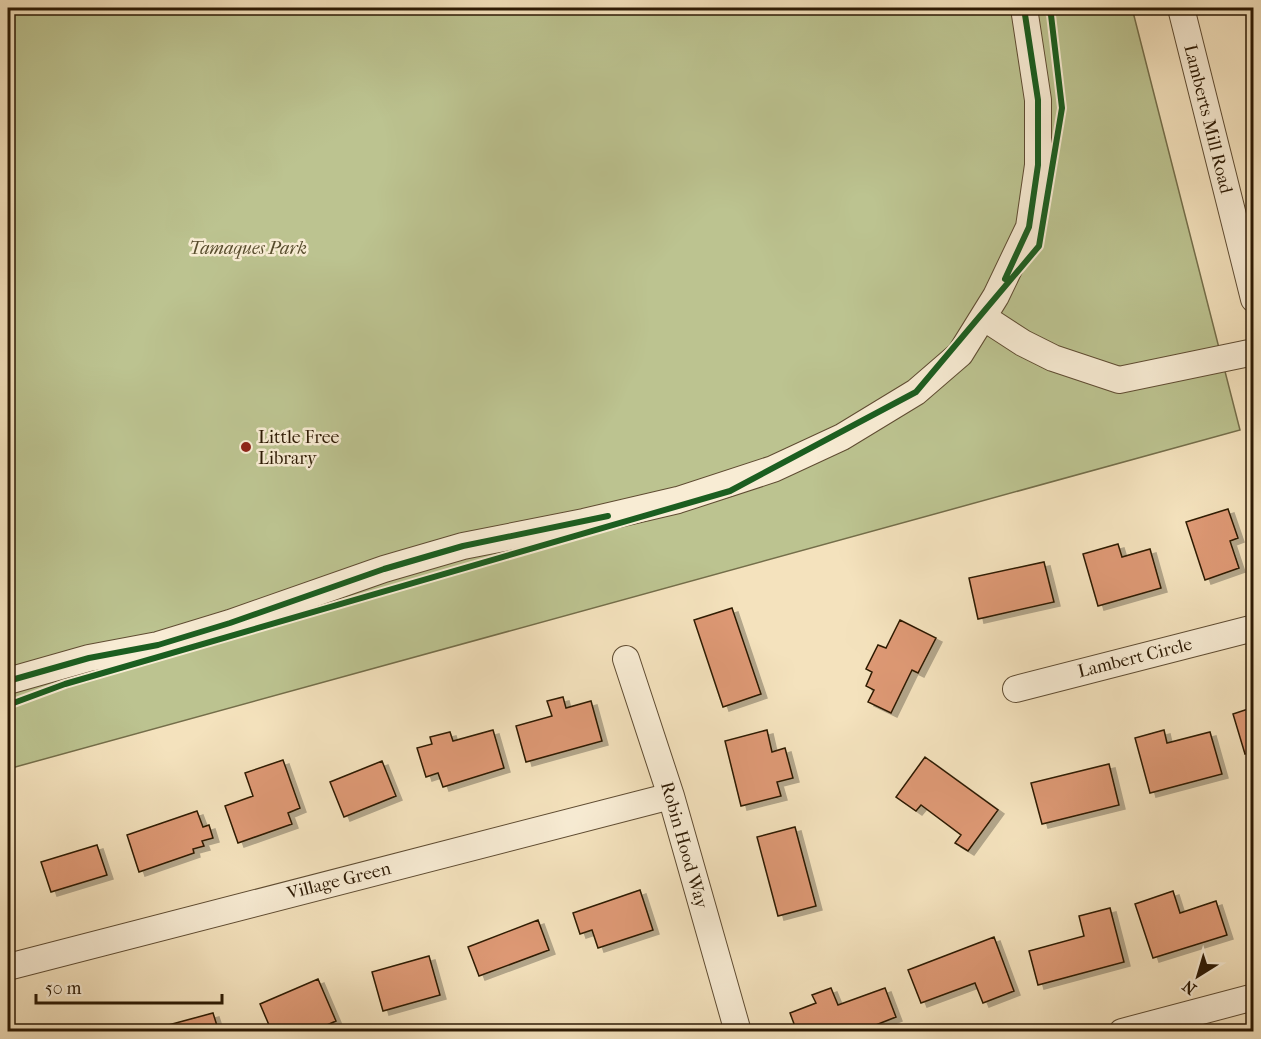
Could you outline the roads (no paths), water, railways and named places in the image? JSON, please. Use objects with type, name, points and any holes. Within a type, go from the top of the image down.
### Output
[{"type":"street","points":[[8,681],[89,658],[158,645],[230,623],[384,569],[463,546],[584,522],[678,500],[773,469],[842,437],[916,392],[960,354],[996,296],[1029,227],[1038,165],[1038,100],[1024,8]]},
{"type":"street","name":"Lamberts Mill Road","points":[[1180,8],[1254,299]]},
{"type":"street","points":[[983,317],[1023,343],[1053,358],[1119,380],[1254,352]]},
{"type":"street","name":"Lambert Circle","points":[[1016,689],[1254,628]]},
{"type":"street","name":"Robin Hood Way","points":[[626,659],[671,796],[738,1032]]},
{"type":"street","name":"Village Green","points":[[8,967],[671,796]]},
{"type":"street","points":[[1122,1032],[1254,997]]},
{"type":"place","name":"Little Free Library","points":[[246,447]]},
{"type":"park label","name":"Tamaques Park","points":[[248,248]]}]
